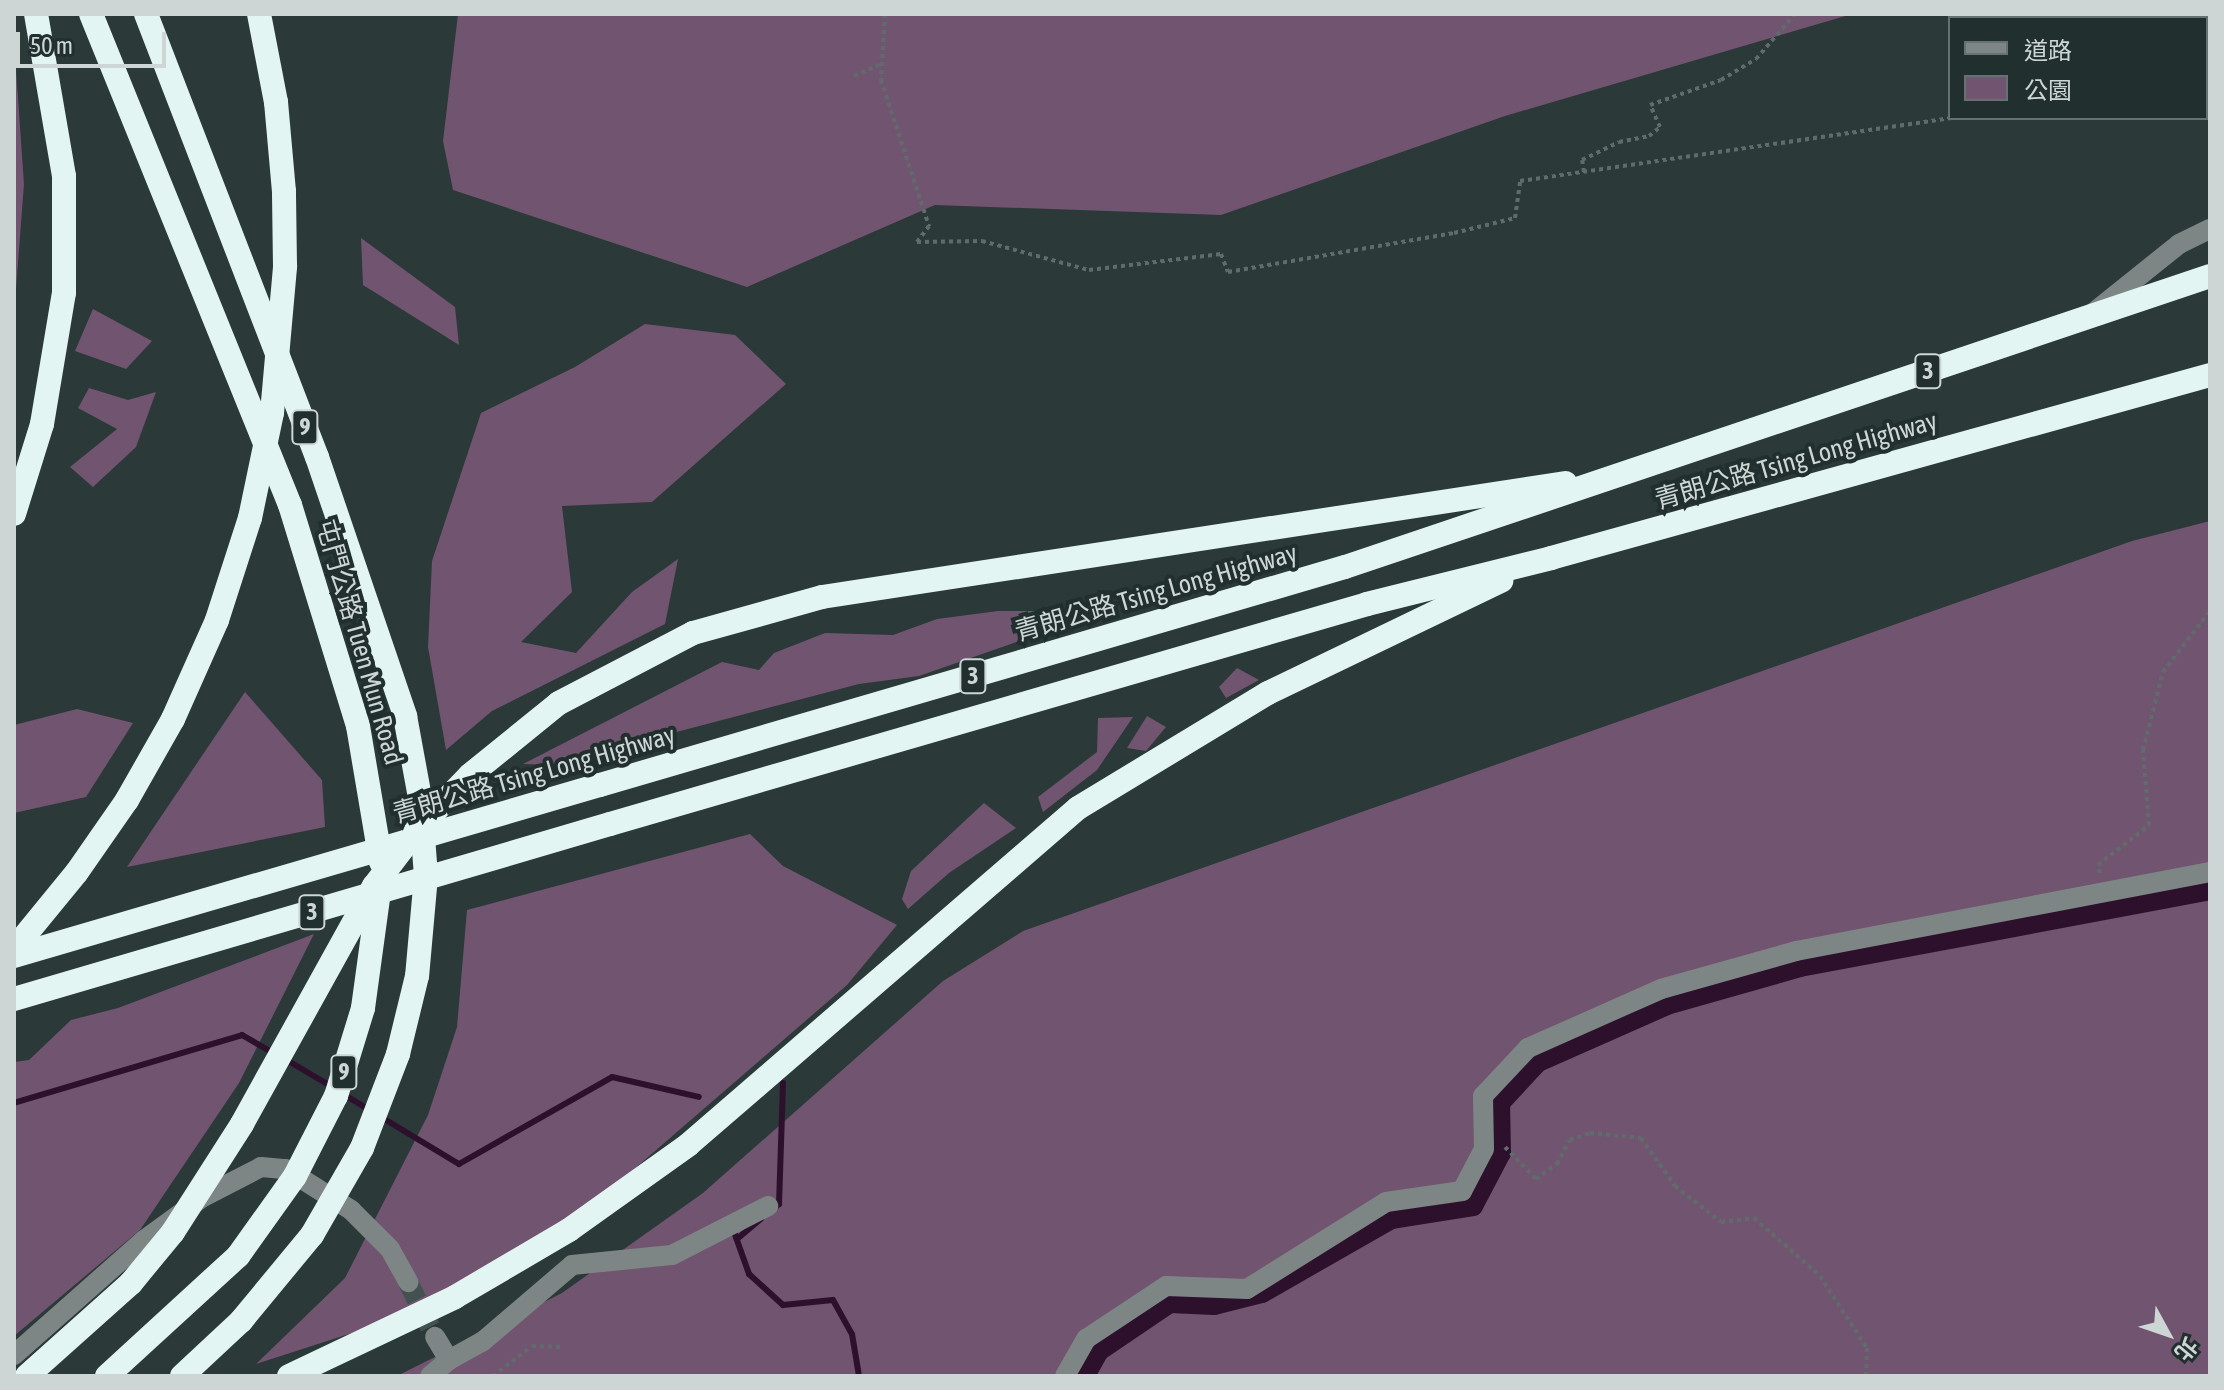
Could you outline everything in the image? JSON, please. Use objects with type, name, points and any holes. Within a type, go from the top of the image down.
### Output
[{"type":"highway","points":[[14,514],[42,424],[64,293],[64,176],[36,14]]},
{"type":"highway","name":"屯門公路 Tuen Mun Road","points":[[91,14],[290,505],[358,726],[381,862],[369,977],[339,1089],[295,1176],[238,1256],[107,1376]]},
{"type":"highway","name":"屯門公路 Tuen Mun Road","points":[[146,14],[373,612],[405,716],[425,850],[421,949],[398,1054],[364,1143],[312,1235],[241,1321],[182,1376]]},
{"type":"highway","points":[[14,949],[77,872],[127,800],[173,719],[217,620],[250,518],[272,413],[285,266],[284,191],[276,102],[259,14]]},
{"type":"highway","name":"青朗公路 Tsing Long Highway","points":[[14,956],[1330,571],[1647,469],[2210,276]]},
{"type":"highway","name":"青朗公路 Tsing Long Highway","points":[[14,999],[1367,604],[1551,558],[2207,378]]},
{"type":"highway","points":[[27,1376],[131,1283],[173,1232],[242,1124],[374,886],[416,831],[470,775],[559,703],[693,633],[822,597],[1647,469]]},
{"type":"highway","points":[[289,1376],[455,1297],[569,1230],[688,1145],[1078,808],[1268,693],[1551,558]]},
{"type":"lane","points":[[2090,315],[2179,244],[2210,229]]},
{"type":"lane","points":[[1065,1376],[1086,1339],[1166,1286],[1247,1289],[1386,1202],[1462,1191],[1484,1149],[1483,1096],[1528,1048],[1661,989],[1796,951],[2210,872]]},
{"type":"lane","points":[[14,1355],[144,1240],[203,1197],[261,1167],[286,1169],[351,1210],[390,1249],[408,1282]]},
{"type":"lane","points":[[430,1376],[449,1360],[482,1342],[572,1265],[672,1255],[768,1206]]},
{"type":"lane","points":[[435,1337],[449,1360]]},
{"type":"path","points":[[885,14],[881,80],[929,226],[917,242],[982,241],[1089,270],[1221,254],[1228,272],[1454,233],[1515,218],[1520,181],[1948,118]]},
{"type":"path","points":[[1584,172],[1582,160],[1619,142],[1649,136],[1660,127],[1650,105],[1721,80],[1756,59],[1795,14]]},
{"type":"path","points":[[854,76],[881,64]]},
{"type":"path","points":[[2105,891],[2098,865],[2149,825],[2143,750],[2163,672],[2210,611]]},
{"type":"path","points":[[1507,1150],[1536,1179],[1557,1164],[1570,1140],[1590,1133],[1641,1138],[1675,1186],[1721,1222],[1754,1218],[1820,1276],[1867,1348],[1866,1376]]},
{"type":"path","points":[[493,1376],[532,1346],[563,1347]]},
{"type":"green space","points":[[458,14],[1852,14],[1505,116],[1221,215],[935,205],[747,287],[453,190],[443,141]]},
{"type":"green space","points":[[2026,14],[2210,14],[2210,38],[2208,16]]},
{"type":"green space","points":[[14,55],[24,184],[14,316]]},
{"type":"green space","points":[[361,238],[455,307],[459,345],[363,285]]},
{"type":"green space","points":[[93,309],[152,341],[126,369],[75,351]]},
{"type":"green space","points":[[645,324],[735,335],[786,384],[652,502],[562,506],[572,592],[521,642],[576,653],[632,592],[678,559],[665,624],[492,711],[446,750],[428,647],[432,561],[481,413],[575,367]]},
{"type":"green space","points":[[89,388],[128,400],[156,392],[136,447],[93,487],[70,467],[117,429],[78,408]]},
{"type":"green space","points":[[2210,521],[2210,1376],[397,1376],[562,1293],[703,1193],[943,981],[1023,931],[2132,541]]},
{"type":"green space","points":[[998,611],[1105,611],[919,676],[859,684],[551,765],[523,764],[722,662],[759,670],[774,653],[825,633],[893,635],[937,619]]},
{"type":"green space","points":[[1237,668],[1259,680],[1226,698],[1219,687]]},
{"type":"green space","points":[[245,692],[322,780],[325,827],[127,867]]},
{"type":"green space","points":[[77,709],[133,723],[86,797],[14,813],[14,725]]},
{"type":"green space","points":[[1147,716],[1166,727],[1146,751],[1127,748]]},
{"type":"green space","points":[[1133,717],[1097,770],[1043,812],[1038,797],[1097,752],[1098,718]]},
{"type":"green space","points":[[984,803],[1016,828],[949,873],[908,909],[902,899],[911,871]]},
{"type":"green space","points":[[750,834],[783,866],[897,925],[847,985],[596,1202],[518,1255],[386,1322],[256,1364],[345,1278],[428,1115],[457,1027],[467,910]]},
{"type":"green space","points":[[314,934],[239,1083],[140,1230],[14,1336],[14,1062],[29,1060],[71,1020],[118,1008]]},
{"type":"waterway","points":[[1085,1376],[1099,1351],[1170,1303],[1214,1305],[1262,1293],[1391,1219],[1473,1206],[1501,1153],[1500,1103],[1538,1062],[1667,1005],[1800,967],[2210,890]]},
{"type":"waterway","points":[[14,1103],[242,1035],[275,1054]]},
{"type":"waterway","points":[[285,1059],[334,1088]]},
{"type":"waterway","points":[[381,1117],[459,1164],[612,1077],[699,1097]]},
{"type":"waterway","points":[[773,1209],[779,1204],[783,1083]]},
{"type":"waterway","points":[[343,1094],[371,1111]]},
{"type":"waterway","points":[[737,1239],[761,1219]]},
{"type":"waterway","points":[[733,1229],[749,1274],[783,1305],[833,1300],[852,1334],[859,1376]]},
{"type":"tunnel","points":[[408,1282],[435,1337]]}]
